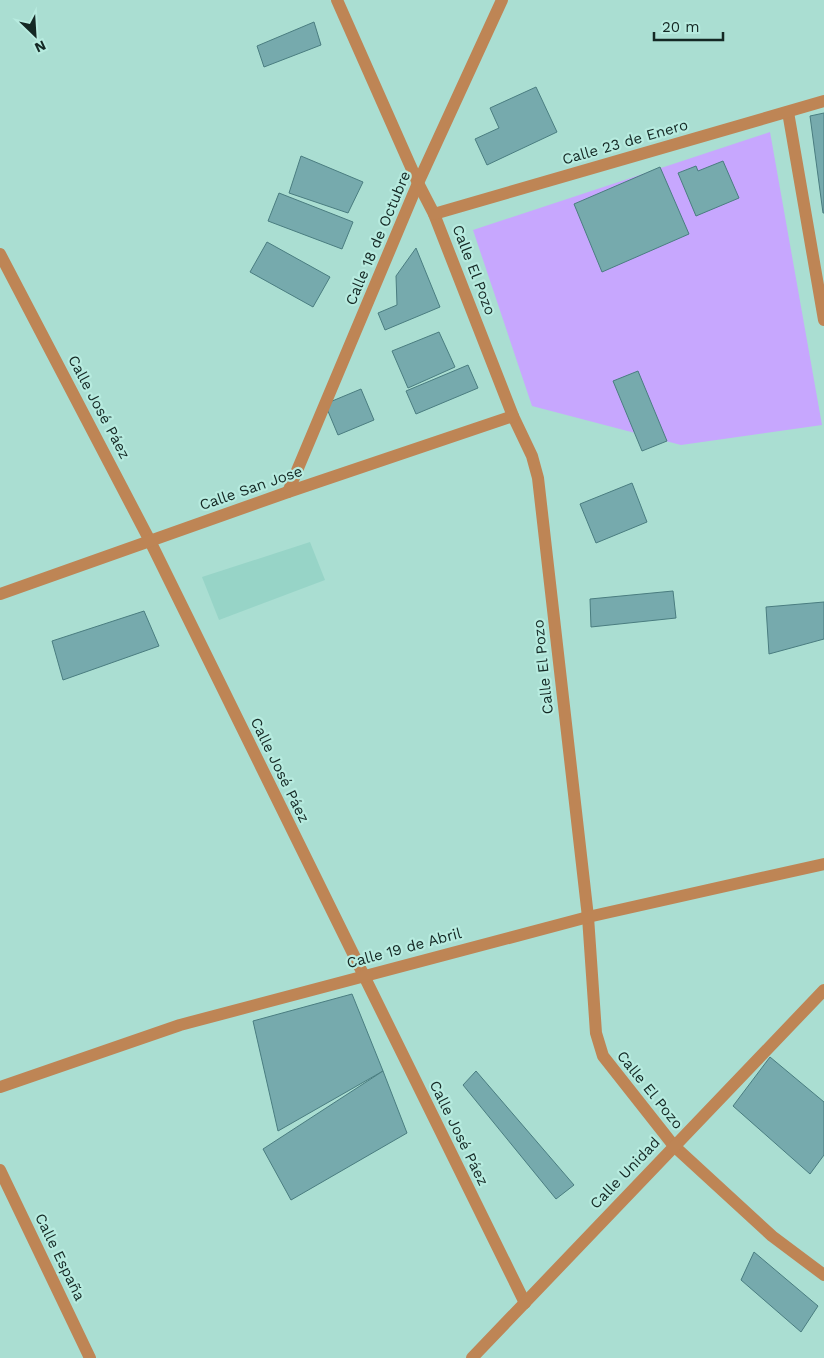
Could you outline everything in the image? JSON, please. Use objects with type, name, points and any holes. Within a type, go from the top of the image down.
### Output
[{"type":"street","name":"Calle El Pozo","points":[[337,0],[418,184],[434,214],[513,416],[532,456],[538,478],[588,917],[596,1033],[603,1056],[674,1146],[772,1236],[824,1275]]},
{"type":"street","name":"Calle 18 de Octubre","points":[[288,492],[418,184],[502,0]]},
{"type":"street","name":"Calle 23 de Enero","points":[[434,214],[824,101]]},
{"type":"street","points":[[788,112],[824,320]]},
{"type":"street","name":"Calle José Páez","points":[[0,254],[150,541],[525,1303]]},
{"type":"street","name":"Calle San Jose","points":[[0,594],[288,492],[513,416]]},
{"type":"street","name":"Calle 19 de Abril","points":[[0,1088],[180,1025],[363,975],[588,917],[824,864]]},
{"type":"street","name":"Calle Unidad","points":[[472,1358],[824,990]]},
{"type":"street","name":"Calle España","points":[[0,1170],[90,1358]]},
{"type":"shaded area","points":[[770,132],[822,425],[681,445],[532,406],[473,230]]},
{"type":"shaded area","points":[[310,542],[325,580],[219,620],[202,577]]},
{"type":"building","points":[[314,22],[321,45],[264,67],[257,46]]},
{"type":"building","points":[[536,87],[557,132],[487,165],[475,139],[499,128],[490,108]]},
{"type":"building","points":[[824,113],[824,213],[823,213],[810,116]]},
{"type":"building","points":[[301,156],[363,182],[348,213],[289,193]]},
{"type":"building","points":[[723,161],[739,198],[696,216],[678,173],[696,166],[698,171]]},
{"type":"building","points":[[660,167],[689,234],[602,272],[574,204]]},
{"type":"building","points":[[279,193],[353,222],[342,249],[268,221]]},
{"type":"building","points":[[267,242],[330,277],[313,307],[250,272]]},
{"type":"building","points":[[416,248],[440,307],[385,330],[378,313],[397,305],[396,276]]},
{"type":"building","points":[[439,332],[455,367],[408,388],[392,351]]},
{"type":"building","points":[[468,365],[478,388],[416,414],[406,391]]},
{"type":"building","points":[[638,371],[667,441],[642,451],[613,381]]},
{"type":"building","points":[[361,389],[374,420],[338,435],[325,404]]},
{"type":"building","points":[[632,483],[647,522],[596,543],[580,504]]},
{"type":"building","points":[[673,591],[676,618],[591,627],[590,599]]},
{"type":"building","points":[[824,602],[824,639],[769,654],[766,607]]},
{"type":"building","points":[[144,611],[159,646],[63,680],[52,641]]},
{"type":"building","points":[[352,994],[383,1071],[278,1131],[253,1021]]},
{"type":"building","points":[[770,1057],[824,1102],[824,1155],[810,1174],[733,1106]]},
{"type":"building","points":[[383,1071],[407,1133],[291,1200],[263,1149]]},
{"type":"building","points":[[476,1071],[574,1185],[556,1199],[463,1085]]},
{"type":"building","points":[[754,1252],[818,1306],[801,1332],[741,1280]]}]
